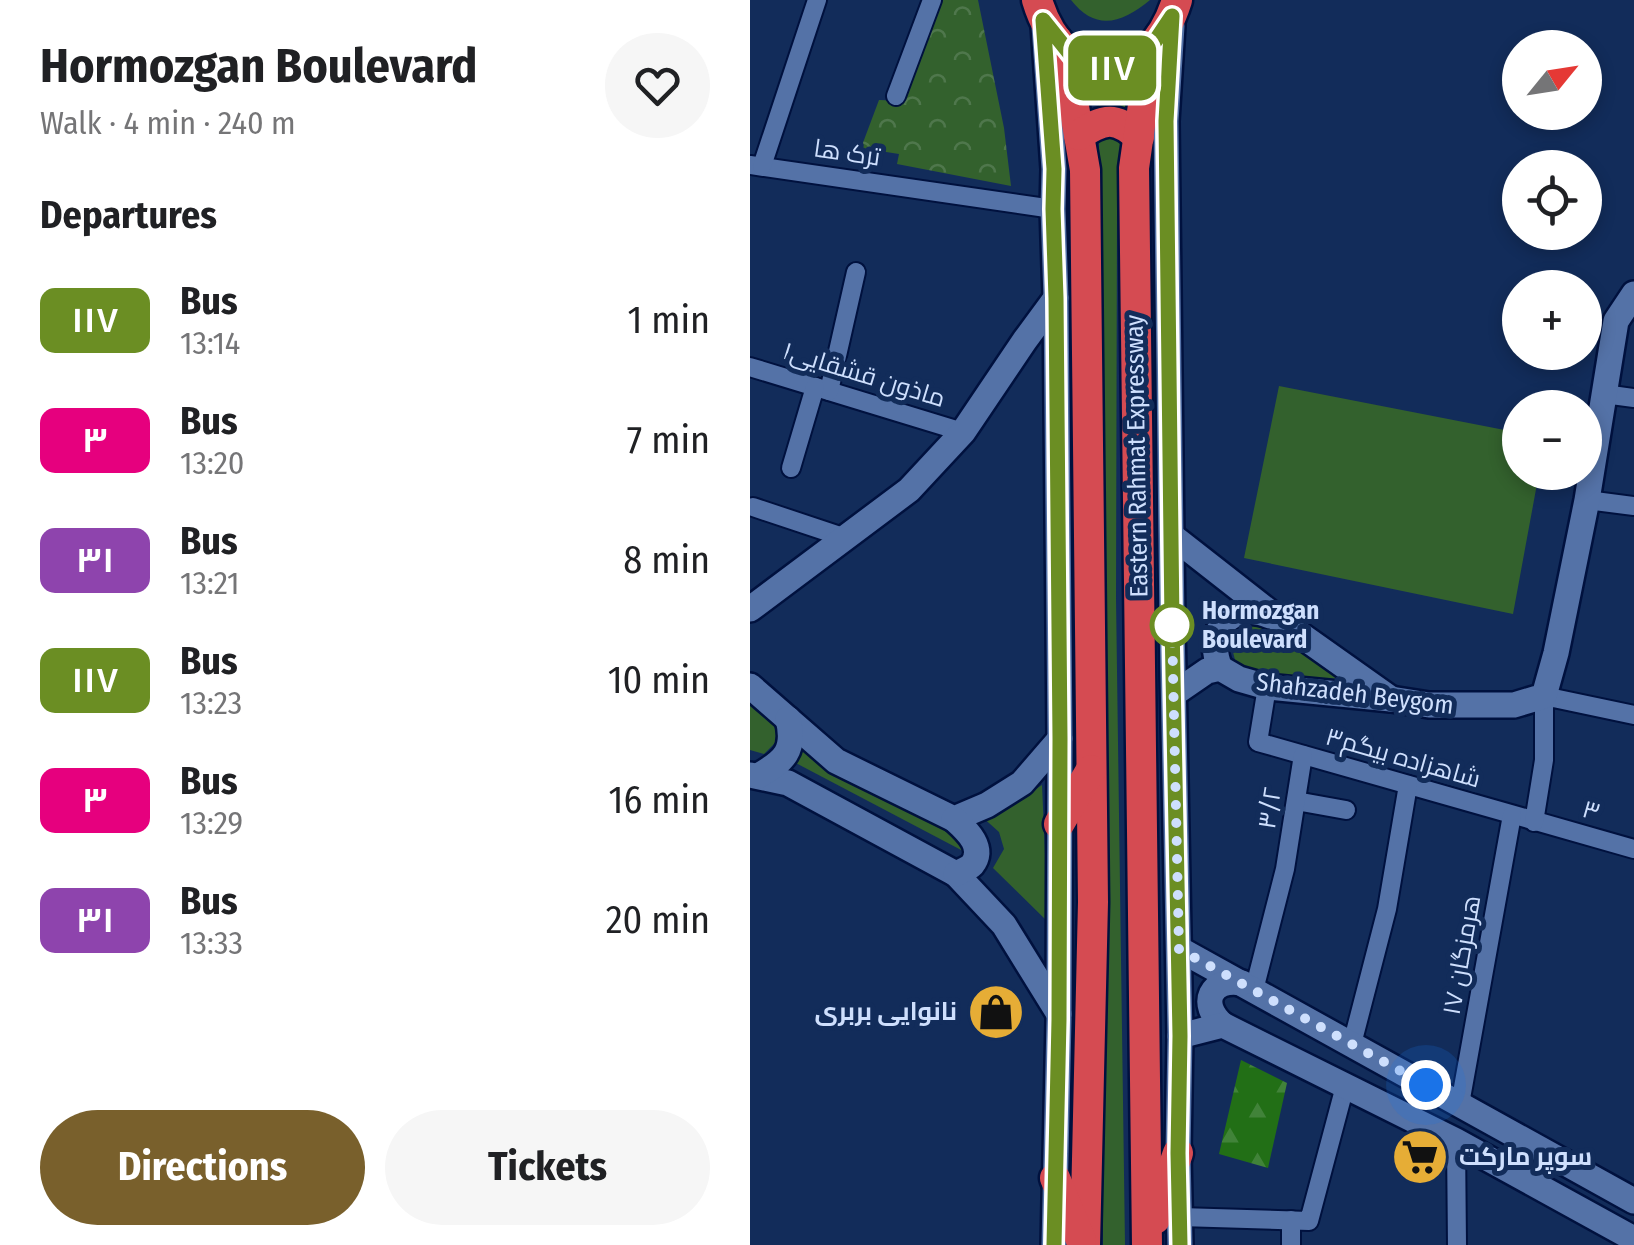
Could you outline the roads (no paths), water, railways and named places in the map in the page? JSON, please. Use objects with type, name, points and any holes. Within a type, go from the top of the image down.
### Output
[{"type":"highway","points":[[1046,20],[1075,60],[1120,68],[1148,52],[1170,17]]},
{"type":"highway","name":"Eastern Rahmat Expressway","points":[[1148,1243],[1134,187],[1145,91],[1170,17]]},
{"type":"highway","name":"Eastern Rahmat Expressway","points":[[1046,20],[1079,135],[1085,170],[1093,902],[1084,1245]]},
{"type":"highway","points":[[1079,135],[1105,121],[1118,121],[1139,136]]},
{"type":"highway","points":[[1060,824],[1093,767]]},
{"type":"highway","points":[[1148,1243],[1178,1153]]},
{"type":"highway","points":[[1055,1178],[1084,1245]]},
{"type":"street","points":[[756,165],[818,0]]},
{"type":"street","points":[[896,96],[932,0]]},
{"type":"street","points":[[1170,17],[1166,121],[1180,1245]]},
{"type":"street","points":[[1046,20],[1054,169],[1060,739],[1054,1245]]},
{"type":"street","name":"ترک ها","points":[[756,165],[1053,209]]},
{"type":"street","points":[[791,468],[822,389],[856,272]]},
{"type":"street","points":[[1534,822],[1544,760],[1544,696],[1587,500],[1616,321],[1634,294]]},
{"type":"street","points":[[750,608],[909,490],[964,432],[1056,298]]},
{"type":"street","name":"ماذون قشقایی۱","points":[[750,367],[964,432]]},
{"type":"street","points":[[1604,394],[1634,398]]},
{"type":"street","points":[[1587,500],[1634,506]]},
{"type":"street","points":[[753,506],[846,538]]},
{"type":"street","points":[[1172,536],[1278,619],[1391,699]]},
{"type":"street","points":[[1174,692],[1207,671],[1220,668],[1214,645],[1228,618],[1250,609],[1278,619]]},
{"type":"street","name":"Shahzadeh Beygom","points":[[1220,668],[1240,680],[1267,688],[1429,706],[1514,705],[1544,696]]},
{"type":"street","points":[[750,686],[836,761],[954,819],[973,836],[977,852],[972,865],[956,874]]},
{"type":"street","name":"۳شاهزاده بیگم","points":[[1267,688],[1258,742],[1534,822]]},
{"type":"street","points":[[1544,696],[1634,714]]},
{"type":"street","points":[[754,776],[779,764],[790,750],[788,720]]},
{"type":"street","points":[[954,819],[987,805],[1022,783],[1060,739]]},
{"type":"street","name":"۳/۲","points":[[1248,986],[1286,869],[1304,755]]},
{"type":"street","points":[[754,776],[788,783],[956,874],[1004,926],[1059,1014]]},
{"type":"street","points":[[1352,1044],[1387,910],[1408,786]]},
{"type":"street","points":[[1296,800],[1346,810]]},
{"type":"street","name":"هرمزگان ۱۷","points":[[1460,1104],[1512,816]]},
{"type":"street","name":"۳","points":[[1534,822],[1634,850]]},
{"type":"street","points":[[1179,949],[1634,1200]]},
{"type":"street","points":[[1248,986],[1230,981],[1219,985],[1212,994],[1209,1006],[1222,1025],[1456,1141],[1624,1238]]},
{"type":"street","points":[[1180,1036],[1222,1025]]},
{"type":"street","points":[[1291,1245],[1345,1086]]},
{"type":"street","points":[[1456,1141],[1457,1245]]},
{"type":"street","points":[[1180,1217],[1300,1221]]},
{"type":"place","name":"Hormozgan Boulevard","points":[[1172,625]]},
{"type":"place","name":"نانوایی بربری","points":[[996,1012]]},
{"type":"place","name":"سوپر مارکت","points":[[1420,1157]]}]
